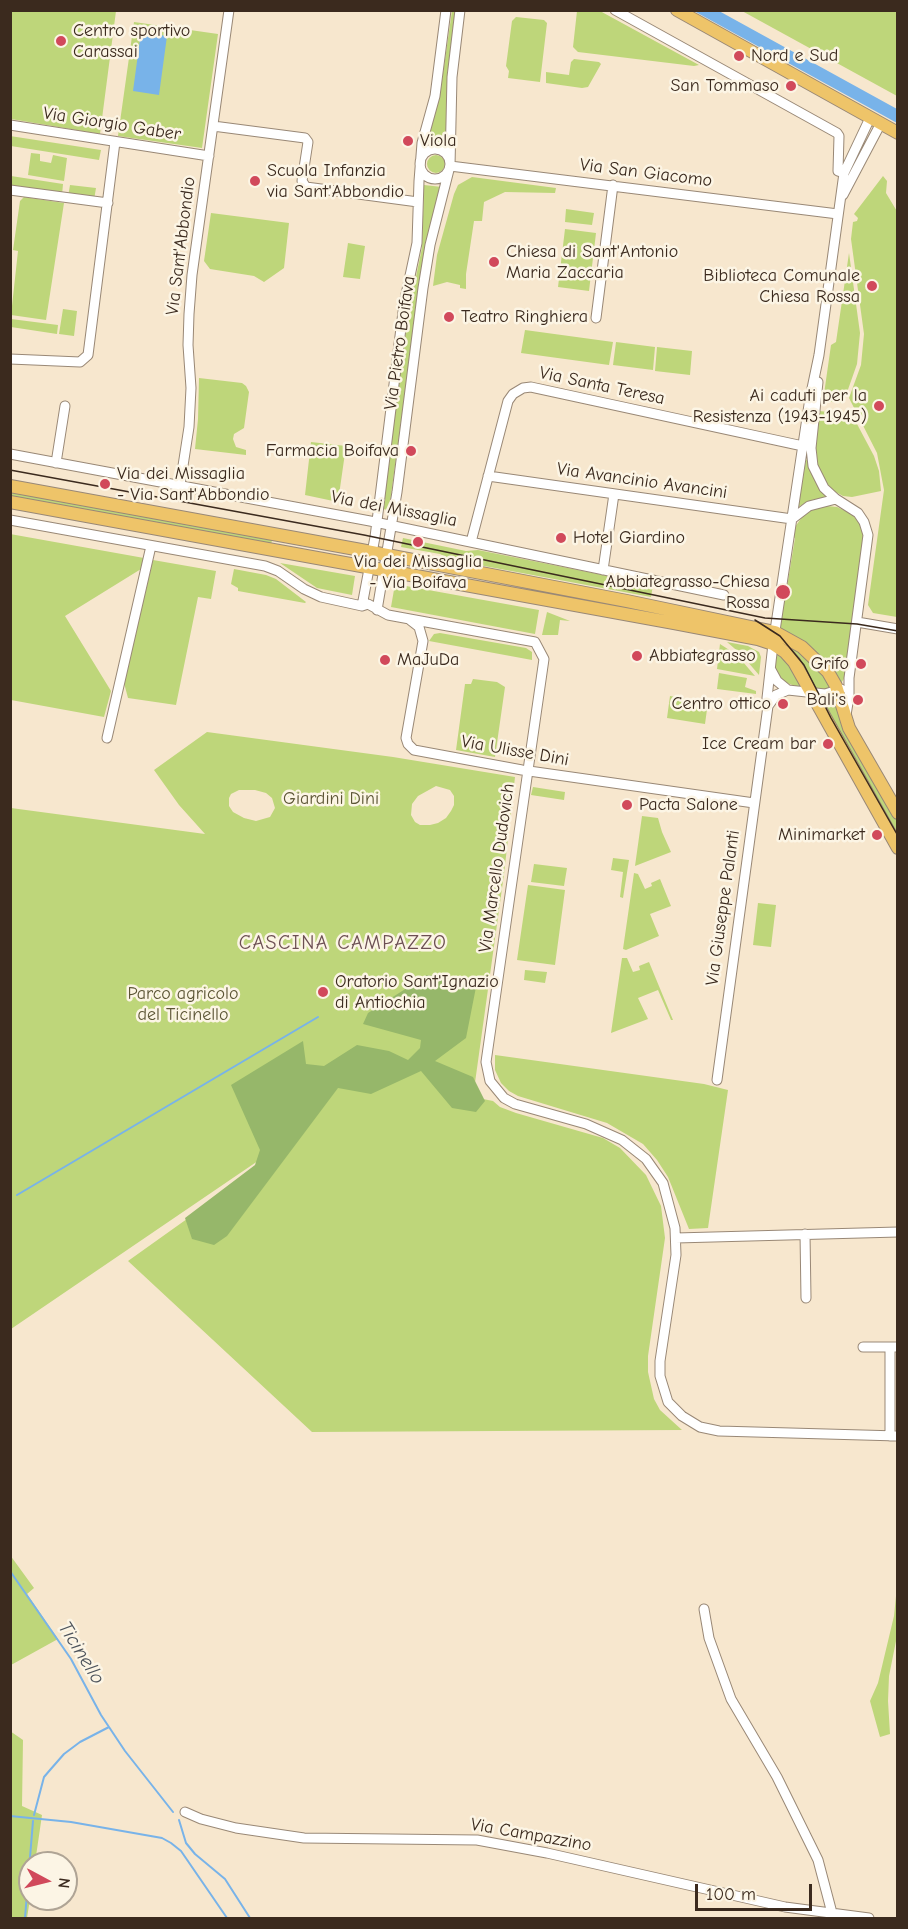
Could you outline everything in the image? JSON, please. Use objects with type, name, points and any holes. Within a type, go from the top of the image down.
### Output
[{"type":"main road","points":[[677,10],[897,133]]},
{"type":"main road","points":[[10,486],[627,601],[802,647],[828,672],[849,728],[897,813]]},
{"type":"main road","points":[[10,502],[746,637],[774,638],[794,662],[897,848]]},
{"type":"street","name":"Via Sant'Abbondio","points":[[180,485],[189,427],[191,388],[188,345],[191,285],[229,10]]},
{"type":"street","name":"Via Pietro Boifava","points":[[373,553],[400,331],[417,243],[422,143],[435,96],[446,10]]},
{"type":"street","name":"Via Pietro Boifava","points":[[387,556],[423,288],[430,245],[450,166],[452,77],[460,10]]},
{"type":"street","points":[[615,10],[828,128],[839,136],[838,171],[855,172]]},
{"type":"street","points":[[840,203],[875,120]]},
{"type":"street","points":[[840,203],[844,173],[875,120]]},
{"type":"street","name":"Via Giorgio Gaber","points":[[10,125],[209,156]]},
{"type":"street","points":[[213,126],[303,138],[308,142],[302,182],[306,187],[418,202]]},
{"type":"street","points":[[10,359],[65,363],[80,362],[86,358],[115,142]]},
{"type":"street","points":[[438,150],[446,154],[450,166],[442,177],[434,179],[425,176],[420,163],[426,152],[438,150]]},
{"type":"street","name":"Via San Giacomo","points":[[450,166],[838,214]]},
{"type":"street","points":[[596,318],[613,185]]},
{"type":"street","points":[[10,190],[108,203]]},
{"type":"street","name":"Via Giuseppe Palanti","points":[[717,1080],[768,706],[774,638],[792,519],[807,447],[840,203]]},
{"type":"street","name":"Via Santa Teresa","points":[[471,542],[508,401],[518,390],[530,387],[807,447]]},
{"type":"street","points":[[56,463],[65,406]]},
{"type":"street","points":[[807,447],[824,488],[858,513],[867,528],[869,542],[845,718]]},
{"type":"street","name":"Via dei Missaglia","points":[[10,454],[392,526],[724,595]]},
{"type":"street","name":"Via Avancinio Avancini","points":[[488,476],[792,519]]},
{"type":"street","points":[[603,570],[614,494]]},
{"type":"street","points":[[792,519],[809,506],[836,499]]},
{"type":"street","points":[[10,520],[265,566],[278,571],[315,595],[362,606],[373,605],[377,610],[388,615],[449,626]]},
{"type":"street","points":[[107,738],[151,546]]},
{"type":"street","points":[[362,606],[373,553]]},
{"type":"street","points":[[377,610],[387,556]]},
{"type":"street","points":[[406,618],[419,627],[423,641]]},
{"type":"street","points":[[857,622],[897,629]]},
{"type":"street","points":[[423,641],[431,629],[449,626]]},
{"type":"street","name":"Via Marcello Dudovich","points":[[449,626],[535,642],[544,659],[487,1059],[490,1081],[504,1098],[515,1104],[600,1129],[639,1152],[663,1183],[676,1238]]},
{"type":"street","name":"Via Ulisse Dini","points":[[423,641],[406,733],[406,741],[417,751],[528,771],[754,803]]},
{"type":"street","points":[[771,670],[777,681],[788,690]]},
{"type":"street","points":[[768,706],[776,694],[788,690],[825,694],[843,687],[849,678]]},
{"type":"street","points":[[863,1347],[894,1347],[894,1436],[719,1431],[700,1427],[682,1416],[667,1398],[660,1372],[676,1255],[676,1238],[897,1232]]},
{"type":"street","points":[[804,1234],[806,1298]]},
{"type":"street","points":[[704,1610],[709,1638],[731,1699],[777,1778],[818,1860],[832,1913]]},
{"type":"street","name":"Via Campazzino","points":[[185,1812],[201,1819],[236,1828],[304,1838],[477,1840],[547,1853],[785,1906],[869,1918]]},
{"type":"green space","points":[[10,11],[116,11],[100,134],[11,119]]},
{"type":"green space","points":[[452,11],[455,11],[447,76],[447,143],[428,141],[440,94]]},
{"type":"green space","points":[[577,11],[600,11],[699,65],[578,52],[573,47]]},
{"type":"green space","points":[[742,11],[897,11],[897,96]]},
{"type":"green space","points":[[516,17],[544,20],[547,23],[540,82],[508,78],[509,71],[506,66],[512,21]]},
{"type":"green space","points":[[134,22],[218,34],[202,148],[118,136]]},
{"type":"green space","points":[[574,59],[601,64],[588,87],[546,83],[546,72],[569,75],[571,62]]},
{"type":"green space","points":[[10,136],[101,150],[99,160],[11,146]]},
{"type":"green space","points":[[31,153],[40,154],[40,161],[51,163],[53,155],[67,158],[64,181],[28,175]]},
{"type":"green space","points":[[436,155],[444,160],[445,164],[440,172],[436,173],[428,168],[427,164],[432,156]]},
{"type":"green space","points":[[11,176],[63,184],[62,195],[11,188]]},
{"type":"green space","points":[[883,176],[887,181],[886,193],[898,213],[897,617],[873,613],[868,605],[884,490],[877,453],[849,398],[861,365],[864,334],[851,239],[853,222],[858,218],[854,214]]},
{"type":"green space","points":[[472,177],[556,188],[555,193],[505,192],[484,202],[482,221],[474,221],[466,289],[447,282],[433,286],[437,255],[454,194],[458,185]]},
{"type":"green space","points":[[70,185],[96,188],[94,200],[68,197]]},
{"type":"green space","points":[[424,185],[442,187],[423,259],[389,510],[382,509],[408,315],[422,248]]},
{"type":"green space","points":[[24,197],[64,203],[46,320],[11,315],[18,251],[13,250],[20,201]]},
{"type":"green space","points":[[566,209],[594,213],[592,225],[565,222]]},
{"type":"green space","points":[[211,213],[289,223],[284,268],[264,282],[254,276],[210,269],[204,261]]},
{"type":"green space","points":[[565,229],[596,233],[589,291],[558,287]]},
{"type":"green space","points":[[348,243],[365,246],[360,279],[343,277]]},
{"type":"green space","points":[[849,253],[860,333],[857,364],[845,398],[841,403],[823,401],[831,345],[836,342]]},
{"type":"green space","points":[[63,309],[77,311],[74,336],[59,334]]},
{"type":"green space","points":[[11,319],[58,325],[57,334],[11,327]]},
{"type":"green space","points":[[525,330],[613,342],[609,365],[521,353]]},
{"type":"green space","points":[[616,342],[655,347],[653,370],[613,365]]},
{"type":"green space","points":[[657,347],[692,351],[690,375],[655,371]]},
{"type":"green space","points":[[199,378],[242,383],[246,386],[249,392],[244,428],[234,434],[233,439],[236,447],[246,450],[246,455],[195,449]]},
{"type":"green space","points":[[819,411],[840,413],[852,424],[857,424],[874,456],[879,471],[881,491],[852,497],[843,496],[832,490],[816,465],[814,453]]},
{"type":"green space","points":[[311,442],[346,446],[338,502],[305,495]]},
{"type":"green space","points":[[808,459],[815,480],[828,495],[826,498],[812,500],[798,507],[806,460]]},
{"type":"green space","points":[[10,492],[272,540],[271,545],[11,498]]},
{"type":"green space","points":[[837,507],[852,514],[861,525],[865,536],[845,677],[840,685],[820,656],[799,639],[779,628],[784,588],[787,587],[795,538],[792,537],[793,530],[804,514],[815,508]]},
{"type":"green space","points":[[10,534],[144,558],[141,569],[65,616],[111,691],[104,717],[11,700]]},
{"type":"green space","points":[[403,538],[466,551],[478,550],[653,585],[651,597],[452,560],[440,554],[401,547]]},
{"type":"green space","points":[[153,560],[216,571],[211,599],[198,597],[176,705],[128,698],[124,683]]},
{"type":"green space","points":[[280,563],[355,576],[352,595],[317,588]]},
{"type":"green space","points":[[234,569],[276,579],[306,602],[238,591],[238,588],[231,584]]},
{"type":"green space","points":[[395,584],[539,610],[535,634],[391,607]]},
{"type":"green space","points":[[547,612],[570,621],[560,620],[558,635],[542,635]]},
{"type":"green space","points":[[440,633],[526,648],[532,652],[532,660],[429,641],[434,634]]},
{"type":"green space","points":[[778,639],[790,644],[820,668],[829,689],[815,689],[789,650]]},
{"type":"green space","points":[[727,642],[748,646],[759,652],[761,657],[759,675],[741,654]]},
{"type":"green space","points":[[720,644],[737,655],[755,676],[717,669]]},
{"type":"green space","points":[[776,652],[781,653],[803,686],[801,688],[784,682],[776,673],[774,666]]},
{"type":"green space","points":[[719,673],[747,678],[745,687],[756,691],[756,694],[717,689]]},
{"type":"green space","points":[[473,679],[497,682],[505,687],[495,757],[456,750],[465,684],[471,684]]},
{"type":"green space","points":[[670,696],[708,702],[705,724],[667,718]]},
{"type":"green space","points":[[837,702],[897,818],[897,840],[821,704]]},
{"type":"green space","points":[[207,732],[393,757],[515,777],[473,1097],[493,1101],[500,1107],[516,1113],[603,1138],[620,1148],[646,1175],[661,1206],[665,1238],[648,1356],[648,1372],[654,1399],[660,1410],[682,1430],[312,1432],[128,1261],[243,1179],[274,1150],[11,1329],[11,808],[205,834],[179,805],[154,770]],"holes":[[[436,786],[450,790],[454,796],[454,805],[446,818],[438,823],[420,825],[411,815],[412,804],[418,796]],[[239,790],[255,790],[266,793],[272,798],[275,808],[270,817],[256,821],[233,812],[229,806],[229,798],[231,794]]]},
{"type":"green space","points":[[533,787],[565,792],[564,800],[531,795]]},
{"type":"green space","points":[[642,816],[658,818],[671,852],[635,866]]},
{"type":"green space","points":[[613,858],[629,860],[623,898],[620,897],[623,872],[611,870]]},
{"type":"green space","points":[[534,864],[567,868],[564,886],[531,882]]},
{"type":"green space","points":[[634,873],[638,874],[645,889],[660,879],[671,906],[650,914],[659,936],[626,950],[623,949]]},
{"type":"green space","points":[[528,885],[565,890],[555,965],[517,960]]},
{"type":"green space","points":[[758,903],[776,905],[771,947],[753,945]]},
{"type":"green space","points":[[622,958],[627,958],[633,972],[640,970],[639,966],[649,962],[673,1020],[658,990],[638,998],[648,1019],[611,1033]]},
{"type":"green space","points":[[525,970],[547,972],[545,983],[524,980]]},
{"type":"green space","points":[[427,975],[477,982],[466,1038],[435,1061],[473,1077],[485,1101],[476,1112],[452,1108],[421,1071],[371,1094],[338,1088],[227,1236],[214,1245],[192,1239],[185,1218],[255,1165],[260,1150],[231,1085],[303,1041],[306,1064],[324,1066],[357,1045],[389,1051],[408,1060],[420,1048],[421,1040],[363,1024],[368,1013]]},
{"type":"green space","points":[[495,1055],[704,1084],[728,1090],[708,1228],[689,1229],[668,1177],[643,1144],[607,1123],[518,1096],[509,1091],[501,1083],[495,1070]]},
{"type":"green space","points":[[10,1555],[34,1588],[27,1594],[58,1639],[11,1665]]},
{"type":"green space","points":[[897,1586],[897,1636],[889,1676],[890,1734],[880,1737],[870,1701],[878,1683],[894,1616]]},
{"type":"green space","points":[[10,1731],[23,1740],[22,1806],[42,1815],[37,1851],[18,1851],[18,1911],[28,1911],[27,1918],[11,1918]]},
{"type":"water","points":[[694,11],[719,11],[897,109],[897,123]]},
{"type":"water","points":[[141,32],[167,36],[159,95],[133,91]]},
{"type":"waterway","points":[[17,1195],[318,1017]]},
{"type":"waterway","name":"Ticinello","points":[[10,1571],[71,1659],[101,1715],[125,1751],[173,1812]]},
{"type":"waterway","points":[[34,1815],[44,1777],[64,1754],[80,1742],[109,1727]]},
{"type":"waterway","points":[[10,1816],[71,1822],[162,1838],[181,1851],[227,1918]]},
{"type":"waterway","points":[[179,1820],[186,1843],[195,1854],[225,1879],[250,1918]]},
{"type":"waterway","points":[[25,1918],[33,1821]]},
{"type":"tram line","points":[[10,470],[364,535],[765,618],[857,624],[898,631]]},
{"type":"tram line","points":[[755,620],[780,636],[804,665],[831,718],[898,836]]},
{"type":"place","name":"Centro sportivo Carassai","points":[[61,41]]},
{"type":"place","name":"Nord e Sud","points":[[739,56]]},
{"type":"place","name":"San Tommaso","points":[[791,86]]},
{"type":"place","name":"Viola","points":[[408,141]]},
{"type":"place","name":"Scuola Infanzia via Sant'Abbondio","points":[[255,181]]},
{"type":"place","name":"Chiesa di Sant'Antonio Maria Zaccaria","points":[[494,262]]},
{"type":"place","name":"Biblioteca Comunale Chiesa Rossa","points":[[872,286]]},
{"type":"place","name":"Teatro Ringhiera","points":[[449,317]]},
{"type":"place","name":"Ai caduti per la Resistenza (1943-1945)","points":[[879,406]]},
{"type":"place","name":"Farmacia Boifava","points":[[411,451]]},
{"type":"place","name":"Via dei Missaglia - Via Sant'Abbondio","points":[[105,484]]},
{"type":"place","name":"Hotel Giardino","points":[[561,538]]},
{"type":"place","name":"Via dei Missaglia - Via Boifava","points":[[418,542]]},
{"type":"place","name":"Abbiategrasso-Chiesa Rossa","points":[[783,592]]},
{"type":"place","name":"Abbiategrasso","points":[[637,656]]},
{"type":"place","name":"MaJuDa","points":[[385,660]]},
{"type":"place","name":"Grifo","points":[[861,664]]},
{"type":"place","name":"Bali's","points":[[858,700]]},
{"type":"place","name":"Centro ottico","points":[[783,704]]},
{"type":"place","name":"Ice Cream bar","points":[[828,744]]},
{"type":"place","name":"Pacta Salone","points":[[627,805]]},
{"type":"place","name":"Minimarket","points":[[877,835]]},
{"type":"place","name":"Oratorio Sant'Ignazio di Antiochia","points":[[323,992]]},
{"type":"district","name":"CASCINA CAMPAZZO","points":[[343,943]]},
{"type":"park label","name":"Giardini Dini","points":[[331,799]]},
{"type":"park label","name":"Parco agricolo del Ticinello","points":[[183,1004]]}]
